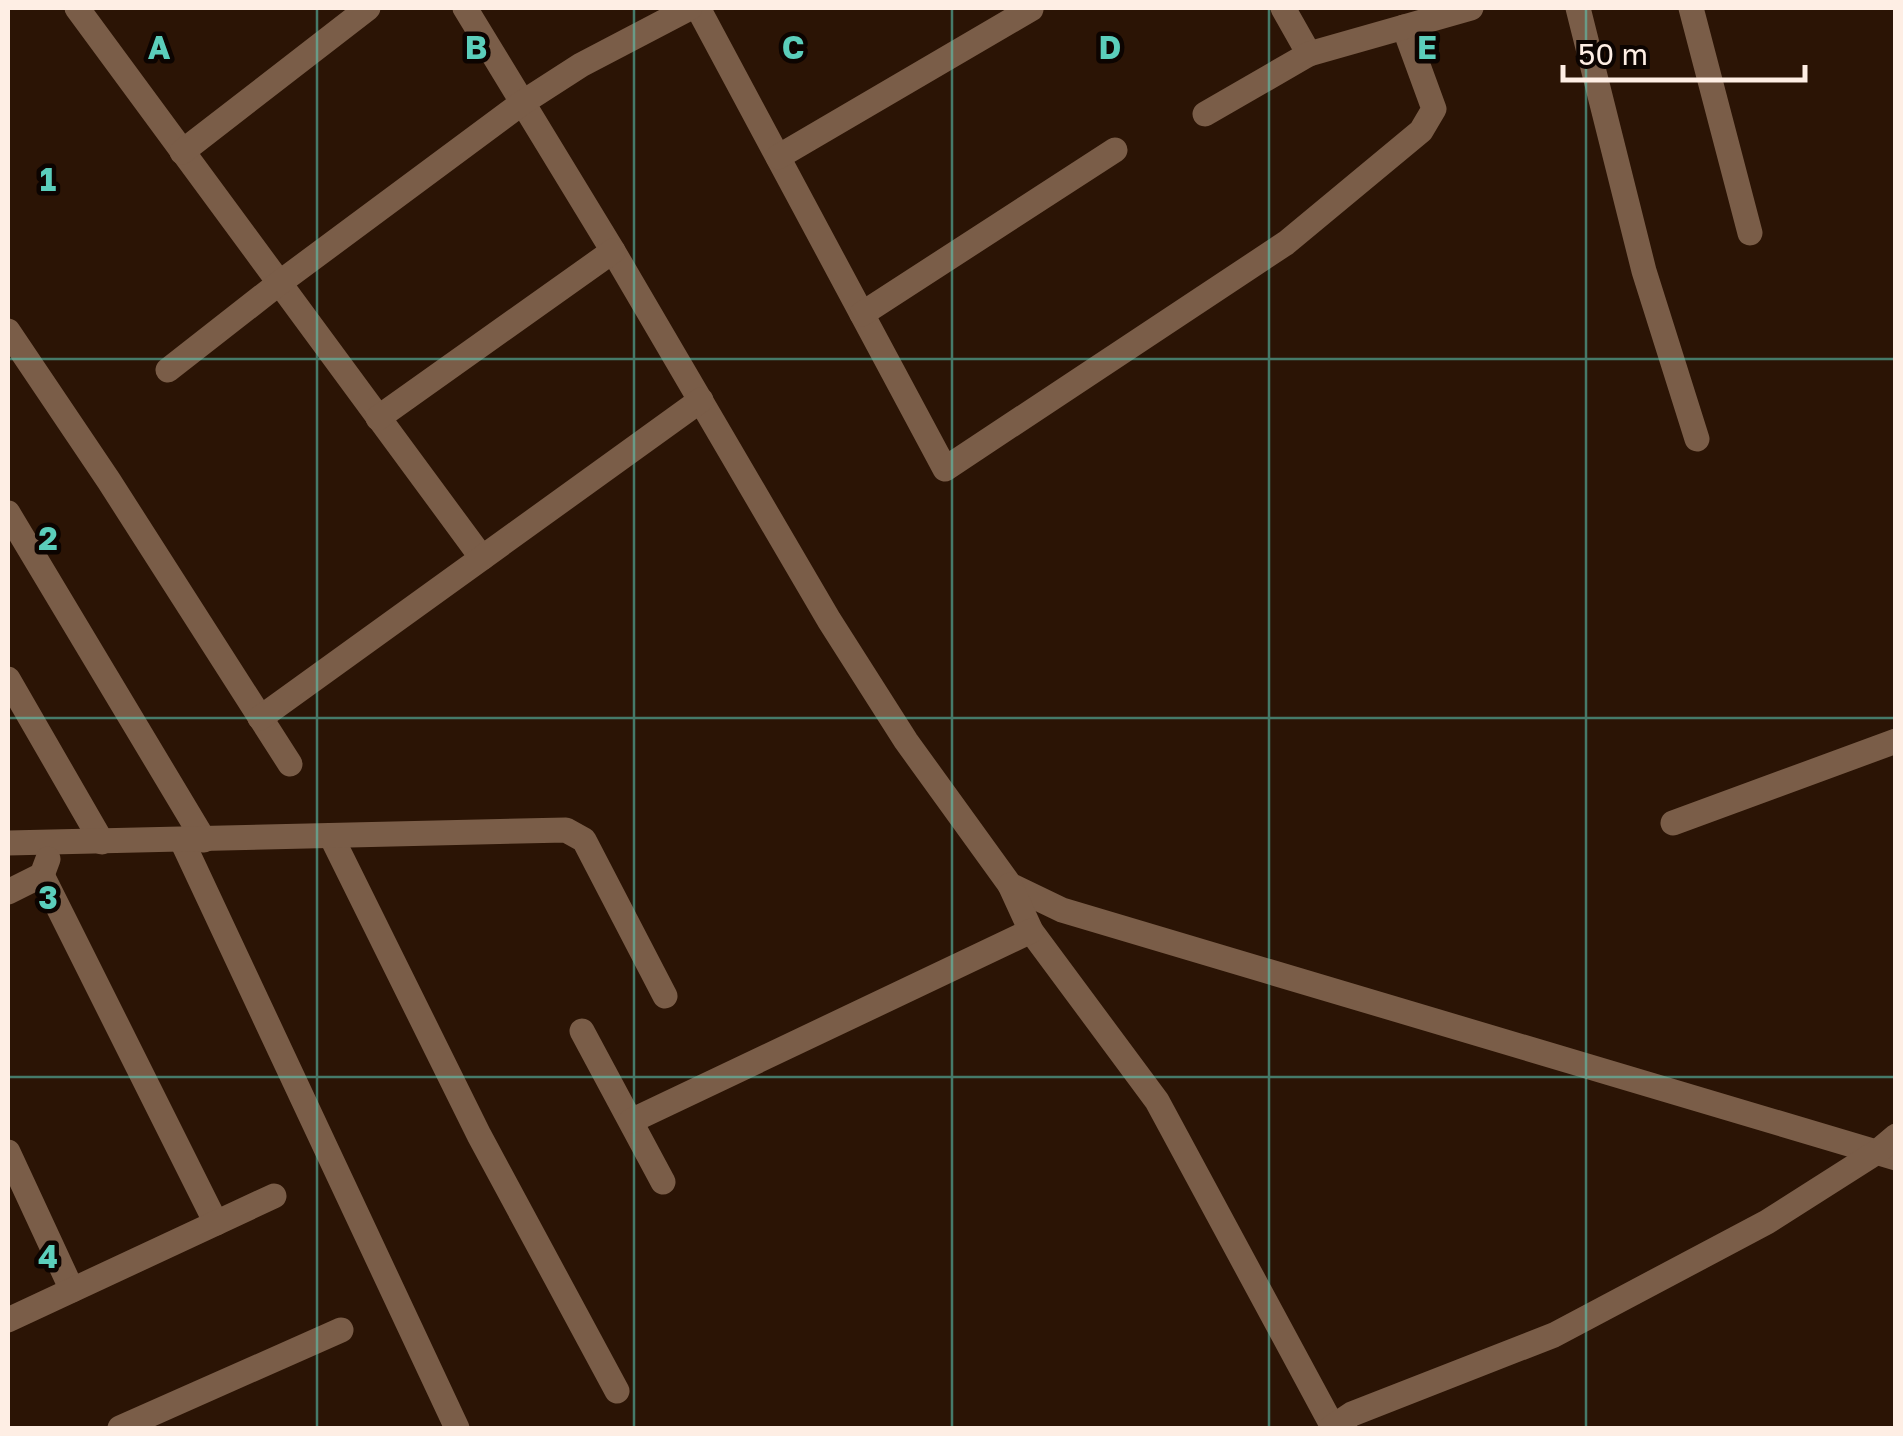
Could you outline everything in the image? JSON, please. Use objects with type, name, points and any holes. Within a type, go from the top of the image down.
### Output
[{"type":"street","points":[[77,8],[482,558]]},
{"type":"street","points":[[182,152],[368,8]]},
{"type":"street","points":[[465,8],[829,620],[886,710],[1010,885],[1031,931],[1157,1101],[1332,1428],[1352,1414],[1554,1335],[1767,1222],[1889,1149]]},
{"type":"street","points":[[168,370],[522,103],[581,65],[690,8]]},
{"type":"street","points":[[698,8],[945,469],[1286,243],[1422,131],[1434,109],[1404,27]]},
{"type":"street","points":[[1283,8],[1308,54]]},
{"type":"street","points":[[1578,8],[1644,270],[1697,440]]},
{"type":"street","points":[[1691,8],[1750,232]]},
{"type":"street","points":[[778,157],[1031,9]]},
{"type":"street","points":[[1205,114],[1308,54],[1454,10]]},
{"type":"street","points":[[862,314],[1115,150]]},
{"type":"street","points":[[378,418],[613,251]]},
{"type":"street","points":[[8,332],[109,481],[290,764]]},
{"type":"street","points":[[260,718],[701,400]]},
{"type":"street","points":[[8,514],[193,840],[458,1428]]},
{"type":"street","points":[[8,679],[102,842]]},
{"type":"street","points":[[1673,823],[1896,741]]},
{"type":"street","points":[[8,843],[566,830],[584,840],[665,996]]},
{"type":"street","points":[[331,836],[480,1135],[616,1391]]},
{"type":"street","points":[[8,892],[42,875],[55,842]]},
{"type":"street","points":[[42,875],[216,1223]]},
{"type":"street","points":[[1010,885],[1062,910],[1889,1149]]},
{"type":"street","points":[[632,1121],[1031,931]]},
{"type":"street","points":[[582,1031],[663,1182]]},
{"type":"street","points":[[8,1152],[72,1290]]},
{"type":"street","points":[[8,1320],[274,1196]]},
{"type":"street","points":[[120,1428],[342,1330]]}]
